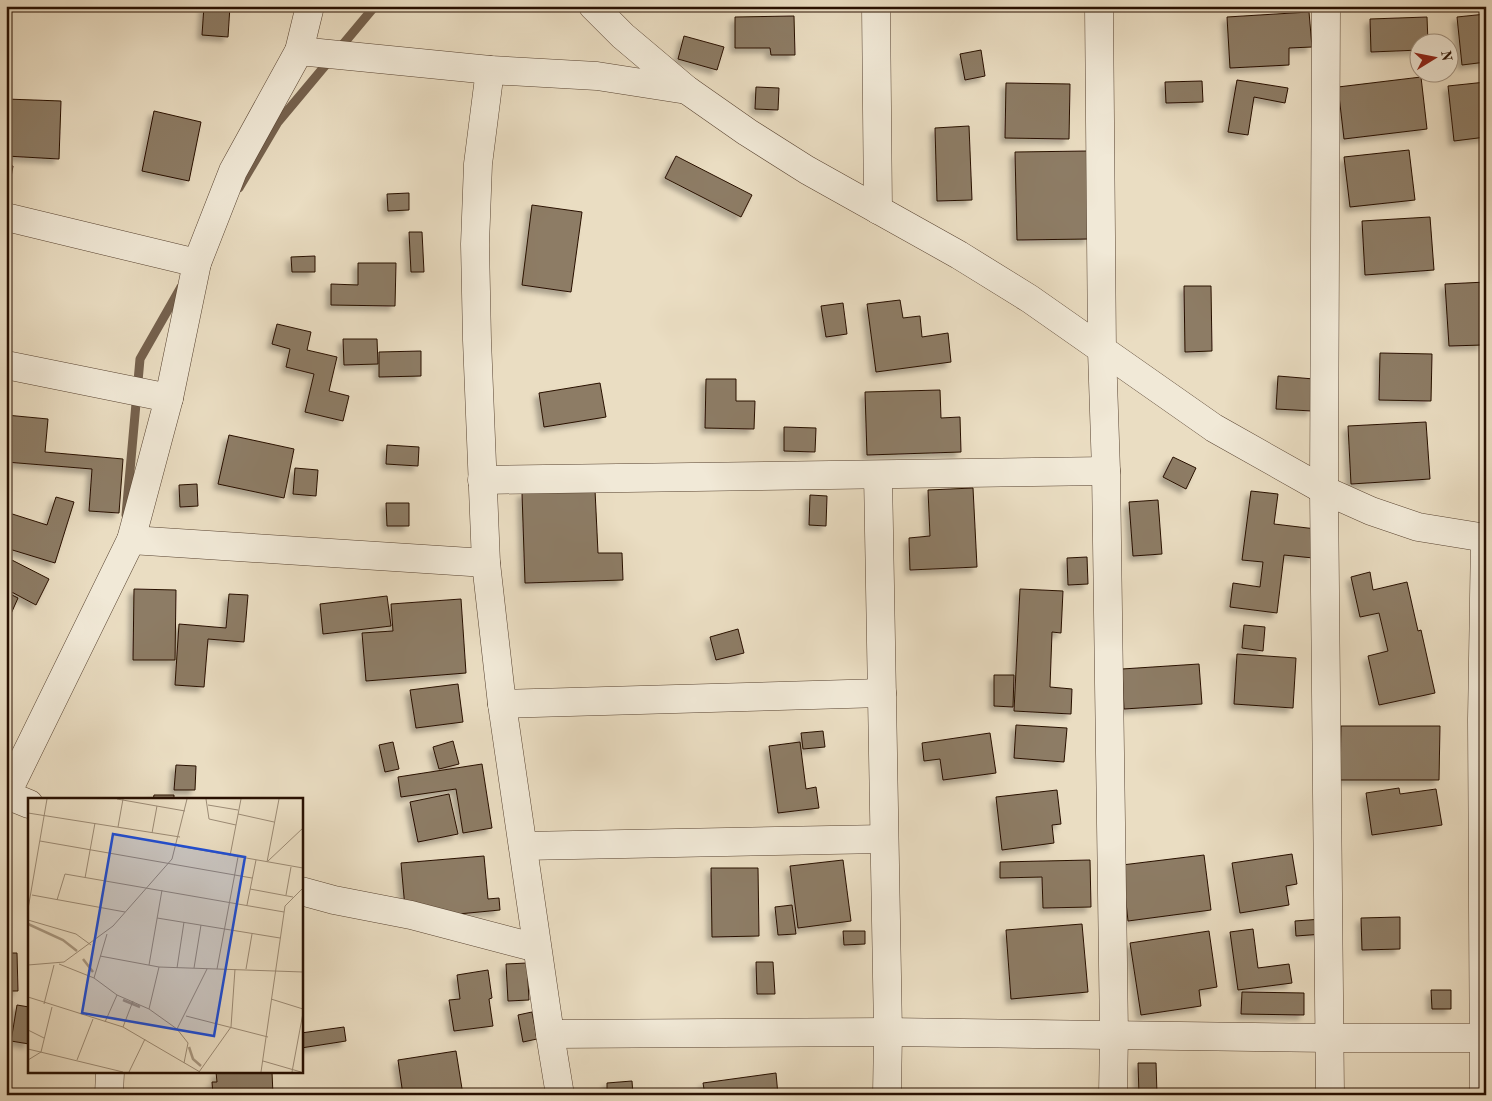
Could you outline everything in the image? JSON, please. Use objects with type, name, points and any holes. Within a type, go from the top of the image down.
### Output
[{"type":"street","points":[[14,798],[131,540],[169,398],[197,263],[233,171],[299,51],[310,6]]},
{"type":"street","points":[[593,6],[623,36],[687,90],[747,132],[808,170],[959,255],[1030,299],[1214,428],[1324,490],[1371,511],[1418,527],[1486,538],[1482,719],[1484,1095]]},
{"type":"street","points":[[876,6],[878,210]]},
{"type":"street","points":[[1099,6],[1102,350],[1106,471],[1114,1034],[1113,1095]]},
{"type":"street","points":[[1326,6],[1324,490],[1330,1095]]},
{"type":"street","points":[[299,51],[490,70],[597,76],[687,90]]},
{"type":"street","points":[[490,70],[478,164],[475,244],[476,340],[486,563],[502,704],[560,1095]]},
{"type":"street","points":[[6,217],[197,263]]},
{"type":"street","points":[[6,365],[169,398]]},
{"type":"street","points":[[482,480],[1106,471]]},
{"type":"street","points":[[878,474],[888,1032],[887,1095]]},
{"type":"street","points":[[131,540],[486,563]]},
{"type":"street","points":[[502,704],[882,693]]},
{"type":"street","points":[[523,846],[884,839]]},
{"type":"street","points":[[302,891],[334,900],[420,917],[538,948]]},
{"type":"street","points":[[550,1034],[888,1032],[1330,1038],[1483,1038]]},
{"type":"street","points":[[109,1095],[110,1074]]},
{"type":"building","points":[[204,6],[230,6],[228,37],[202,35]]},
{"type":"building","points":[[1309,12],[1312,47],[1289,48],[1289,65],[1230,68],[1227,17]]},
{"type":"building","points":[[1486,14],[1486,62],[1462,65],[1457,17]]},
{"type":"building","points":[[794,16],[795,55],[771,55],[770,48],[735,48],[735,17]]},
{"type":"building","points":[[1427,17],[1428,32],[1410,32],[1410,50],[1371,52],[1370,19]]},
{"type":"building","points":[[684,36],[724,47],[717,70],[678,59]]},
{"type":"building","points":[[981,50],[985,76],[965,80],[960,54]]},
{"type":"building","points":[[1410,78],[1410,82],[1422,82],[1427,129],[1344,139],[1338,87]]},
{"type":"building","points":[[1237,80],[1288,88],[1285,103],[1254,97],[1248,135],[1228,132]]},
{"type":"building","points":[[1202,81],[1203,102],[1166,103],[1165,82]]},
{"type":"building","points":[[1486,82],[1486,137],[1454,141],[1448,86]]},
{"type":"building","points":[[1006,83],[1070,84],[1069,139],[1005,138]]},
{"type":"building","points":[[756,87],[779,88],[778,110],[755,109]]},
{"type":"building","points":[[6,99],[61,101],[59,159],[6,156]]},
{"type":"building","points":[[154,111],[201,122],[189,181],[142,171]]},
{"type":"building","points":[[969,126],[972,200],[937,201],[935,128]]},
{"type":"building","points":[[1409,150],[1415,200],[1350,207],[1344,157]]},
{"type":"building","points":[[1088,151],[1089,239],[1017,240],[1015,152]]},
{"type":"building","points":[[676,156],[752,195],[741,217],[665,178]]},
{"type":"building","points":[[6,165],[13,166],[8,195],[6,195]]},
{"type":"building","points":[[409,193],[409,210],[388,211],[387,194]]},
{"type":"building","points":[[532,205],[582,212],[571,292],[522,285]]},
{"type":"building","points":[[1430,217],[1434,270],[1365,275],[1362,221]]},
{"type":"building","points":[[409,232],[422,232],[424,272],[411,272]]},
{"type":"building","points":[[315,256],[315,272],[292,272],[291,257]]},
{"type":"building","points":[[358,263],[396,263],[395,306],[331,305],[331,284],[358,285]]},
{"type":"building","points":[[1486,282],[1486,325],[1482,325],[1483,345],[1449,346],[1445,284]]},
{"type":"building","points":[[1184,286],[1211,286],[1212,351],[1185,352]]},
{"type":"building","points":[[900,300],[903,318],[920,316],[922,337],[948,333],[951,362],[876,372],[867,304]]},
{"type":"building","points":[[843,303],[847,334],[826,337],[821,306]]},
{"type":"building","points":[[277,324],[311,332],[307,350],[337,357],[329,391],[349,396],[343,421],[305,412],[314,374],[286,367],[290,349],[272,344]]},
{"type":"building","points":[[343,339],[377,339],[378,364],[344,365]]},
{"type":"building","points":[[421,351],[421,376],[379,377],[379,352]]},
{"type":"building","points":[[1380,353],[1432,354],[1431,401],[1379,400]]},
{"type":"building","points":[[1278,376],[1314,379],[1312,411],[1276,409]]},
{"type":"building","points":[[706,379],[736,379],[736,401],[755,401],[754,429],[705,428]]},
{"type":"building","points":[[600,383],[606,417],[544,427],[539,393]]},
{"type":"building","points":[[940,390],[941,418],[960,417],[961,452],[867,455],[865,392]]},
{"type":"building","points":[[6,415],[48,419],[45,452],[123,459],[119,513],[89,511],[92,469],[6,462]]},
{"type":"building","points":[[1426,422],[1430,479],[1351,484],[1348,426]]},
{"type":"building","points":[[784,427],[816,428],[815,452],[784,451]]},
{"type":"building","points":[[229,435],[294,449],[284,498],[218,484]]},
{"type":"building","points":[[387,445],[419,447],[418,466],[386,464]]},
{"type":"building","points":[[1173,457],[1196,468],[1186,489],[1163,477]]},
{"type":"building","points":[[295,468],[318,470],[316,496],[293,494]]},
{"type":"building","points":[[197,484],[198,506],[180,507],[179,485]]},
{"type":"building","points":[[973,488],[977,567],[910,570],[909,538],[930,536],[928,490]]},
{"type":"building","points":[[595,490],[598,553],[622,553],[623,580],[525,583],[522,493]]},
{"type":"building","points":[[1251,491],[1278,494],[1274,524],[1316,529],[1313,558],[1284,555],[1277,613],[1230,607],[1233,583],[1260,587],[1263,562],[1242,560]]},
{"type":"building","points":[[810,495],[827,496],[826,526],[809,525]]},
{"type":"building","points":[[56,497],[74,502],[55,563],[6,548],[6,512],[47,525]]},
{"type":"building","points":[[1158,500],[1162,554],[1133,556],[1129,502]]},
{"type":"building","points":[[386,503],[409,503],[409,526],[387,526]]},
{"type":"building","points":[[6,557],[49,579],[36,605],[6,589]]},
{"type":"building","points":[[1087,557],[1088,584],[1068,585],[1067,558]]},
{"type":"building","points":[[1370,572],[1373,590],[1407,582],[1418,631],[1421,630],[1435,693],[1379,705],[1368,656],[1388,651],[1379,613],[1360,617],[1351,577]]},
{"type":"building","points":[[134,589],[176,590],[175,660],[133,660]]},
{"type":"building","points":[[1020,589],[1063,591],[1061,633],[1052,632],[1050,687],[1072,689],[1071,714],[1014,711]]},
{"type":"building","points":[[6,592],[18,598],[10,616],[6,615]]},
{"type":"building","points":[[229,594],[248,595],[244,642],[208,639],[204,687],[175,685],[179,624],[226,628]]},
{"type":"building","points":[[387,596],[391,626],[323,634],[320,604]]},
{"type":"building","points":[[461,599],[466,673],[366,681],[362,633],[393,631],[391,604]]},
{"type":"building","points":[[1244,625],[1265,627],[1263,651],[1242,648]]},
{"type":"building","points":[[738,629],[744,653],[716,660],[710,637]]},
{"type":"building","points":[[1237,654],[1296,658],[1293,708],[1234,704]]},
{"type":"building","points":[[1199,664],[1202,704],[1124,709],[1122,669]]},
{"type":"building","points":[[994,675],[1014,675],[1013,707],[994,706]]},
{"type":"building","points":[[458,684],[463,722],[416,728],[410,690]]},
{"type":"building","points":[[1016,725],[1067,728],[1064,762],[1014,758]]},
{"type":"building","points":[[1341,726],[1440,726],[1439,780],[1340,780]]},
{"type":"building","points":[[823,731],[825,747],[803,749],[801,733]]},
{"type":"building","points":[[990,733],[996,773],[943,780],[940,759],[924,761],[922,743]]},
{"type":"building","points":[[453,741],[459,764],[439,769],[433,747]]},
{"type":"building","points":[[393,742],[399,769],[385,772],[379,745]]},
{"type":"building","points":[[800,742],[806,789],[816,787],[819,808],[778,813],[769,746]]},
{"type":"building","points":[[482,764],[492,828],[463,833],[456,789],[401,797],[398,777]]},
{"type":"building","points":[[176,765],[196,766],[195,790],[174,790]]},
{"type":"building","points":[[1399,788],[1400,794],[1436,789],[1442,825],[1372,835],[1366,793]]},
{"type":"building","points":[[1057,790],[1061,824],[1052,825],[1054,843],[1002,850],[996,797]]},
{"type":"building","points":[[449,794],[458,834],[418,842],[410,802]]},
{"type":"building","points":[[154,795],[174,795],[174,798],[153,798]]},
{"type":"building","points":[[1292,854],[1297,884],[1286,886],[1289,905],[1240,913],[1232,863]]},
{"type":"building","points":[[1204,855],[1211,910],[1128,921],[1122,865]]},
{"type":"building","points":[[484,856],[488,899],[499,898],[500,910],[406,919],[401,863]]},
{"type":"building","points":[[843,860],[851,921],[798,928],[790,866]]},
{"type":"building","points":[[1090,860],[1091,907],[1043,908],[1042,877],[1000,878],[1000,862]]},
{"type":"building","points":[[711,868],[758,868],[759,936],[712,937]]},
{"type":"building","points":[[792,905],[796,934],[778,935],[775,907]]},
{"type":"building","points":[[1400,917],[1400,949],[1362,950],[1361,918]]},
{"type":"building","points":[[1322,919],[1323,934],[1296,936],[1295,921]]},
{"type":"building","points":[[1082,924],[1088,992],[1011,999],[1006,930]]},
{"type":"building","points":[[1253,929],[1258,968],[1289,964],[1292,983],[1238,990],[1230,932]]},
{"type":"building","points":[[843,931],[865,931],[865,944],[844,945]]},
{"type":"building","points":[[1209,931],[1217,987],[1199,990],[1201,1006],[1141,1015],[1130,943]]},
{"type":"building","points":[[6,953],[17,953],[18,991],[6,991]]},
{"type":"building","points":[[756,962],[773,962],[775,994],[757,994]]},
{"type":"building","points":[[527,963],[529,1000],[508,1001],[506,964]]},
{"type":"building","points":[[488,970],[492,998],[489,999],[493,1026],[454,1031],[449,1000],[460,999],[457,975]]},
{"type":"building","points":[[1431,990],[1451,990],[1451,1009],[1432,1009]]},
{"type":"building","points":[[1242,992],[1304,993],[1304,1015],[1241,1014]]},
{"type":"building","points":[[17,1005],[28,1007],[28,1044],[11,1041]]},
{"type":"building","points":[[532,1012],[537,1039],[523,1042],[518,1015]]},
{"type":"building","points":[[344,1027],[346,1041],[302,1048],[302,1033]]},
{"type":"building","points":[[456,1051],[463,1095],[403,1095],[398,1060]]},
{"type":"building","points":[[1138,1063],[1156,1063],[1157,1094],[1139,1095]]},
{"type":"building","points":[[776,1073],[778,1095],[705,1095],[703,1083]]},
{"type":"building","points":[[216,1074],[272,1074],[273,1095],[213,1095],[212,1082],[217,1082]]},
{"type":"building","points":[[632,1081],[633,1095],[607,1095],[607,1083]]},
{"type":"waterway","points":[[239,188],[278,122],[375,6]]},
{"type":"waterway","points":[[126,515],[140,359],[181,287]]}]
